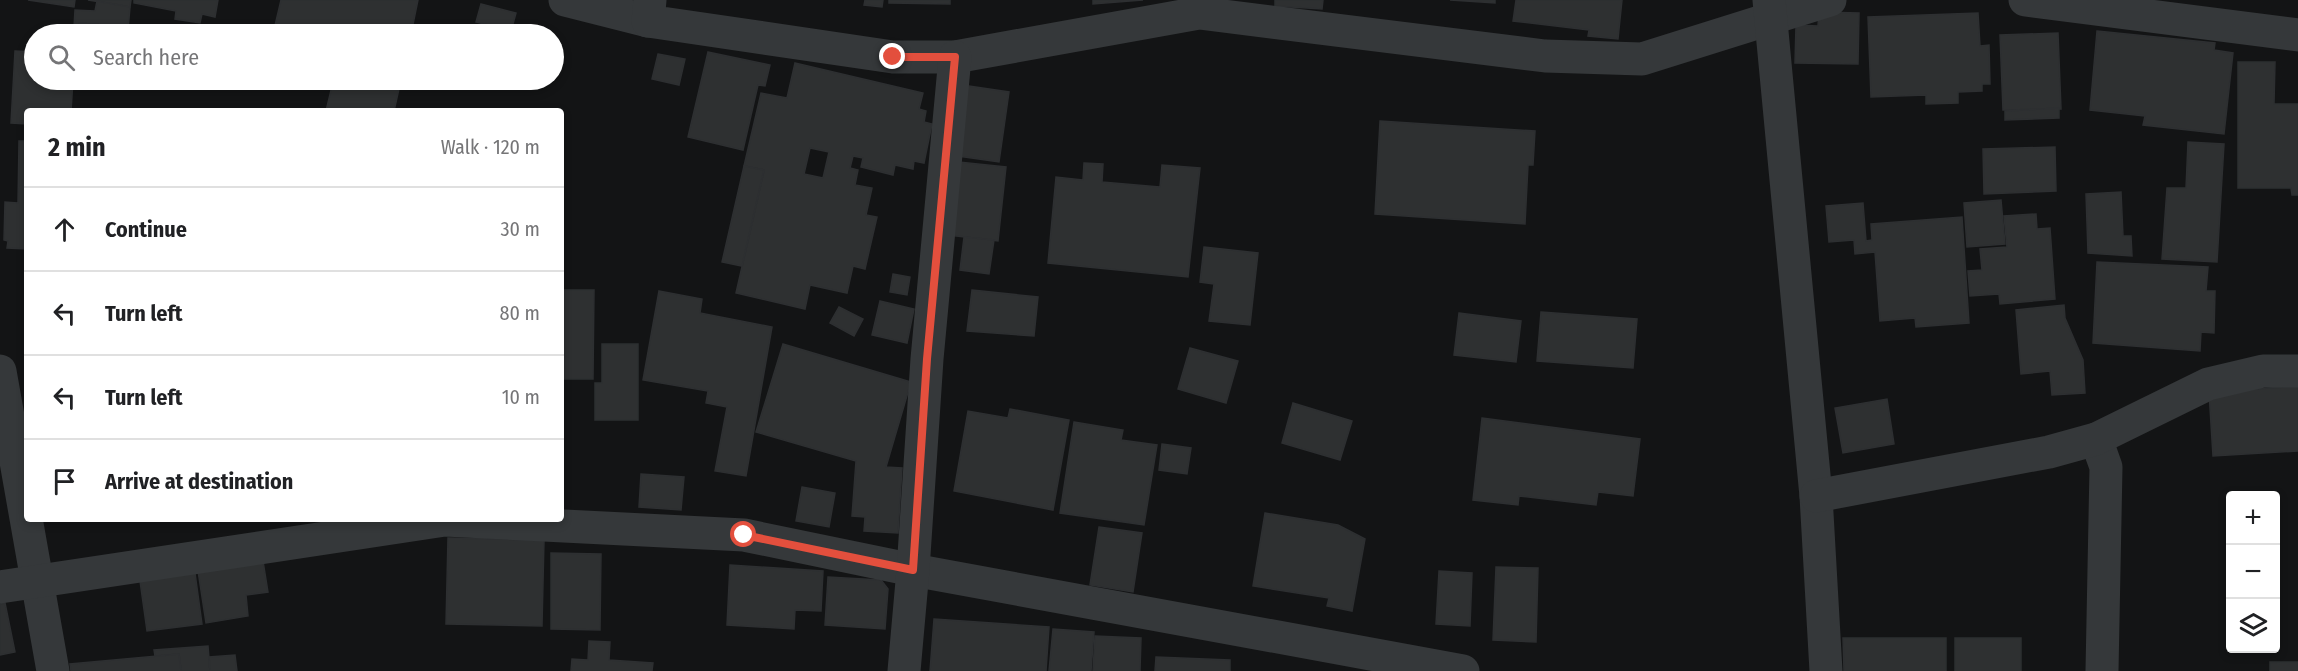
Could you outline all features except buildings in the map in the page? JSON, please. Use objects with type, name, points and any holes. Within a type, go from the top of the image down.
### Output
[{"type":"street","points":[[565,0],[649,10],[893,57],[955,57],[1199,7],[1545,56],[1642,59],[1770,9],[1830,0]]},
{"type":"street","points":[[2025,0],[2298,35]]},
{"type":"street","points":[[1770,9],[1816,496],[1826,671]]},
{"type":"street","points":[[904,671],[927,359],[955,57]]},
{"type":"street","points":[[1816,496],[2049,452],[2096,439],[2208,384],[2263,371],[2298,371]]},
{"type":"street","points":[[0,372],[24,507]]},
{"type":"street","points":[[2096,439],[2106,467],[2102,671]]},
{"type":"street","points":[[27,522],[53,671]]},
{"type":"street","points":[[0,587],[431,522]]},
{"type":"street","points":[[485,522],[744,535],[913,570],[1463,671]]},
{"type":"route","points":[[744,535],[913,570],[927,359],[955,57],[893,57]]}]
